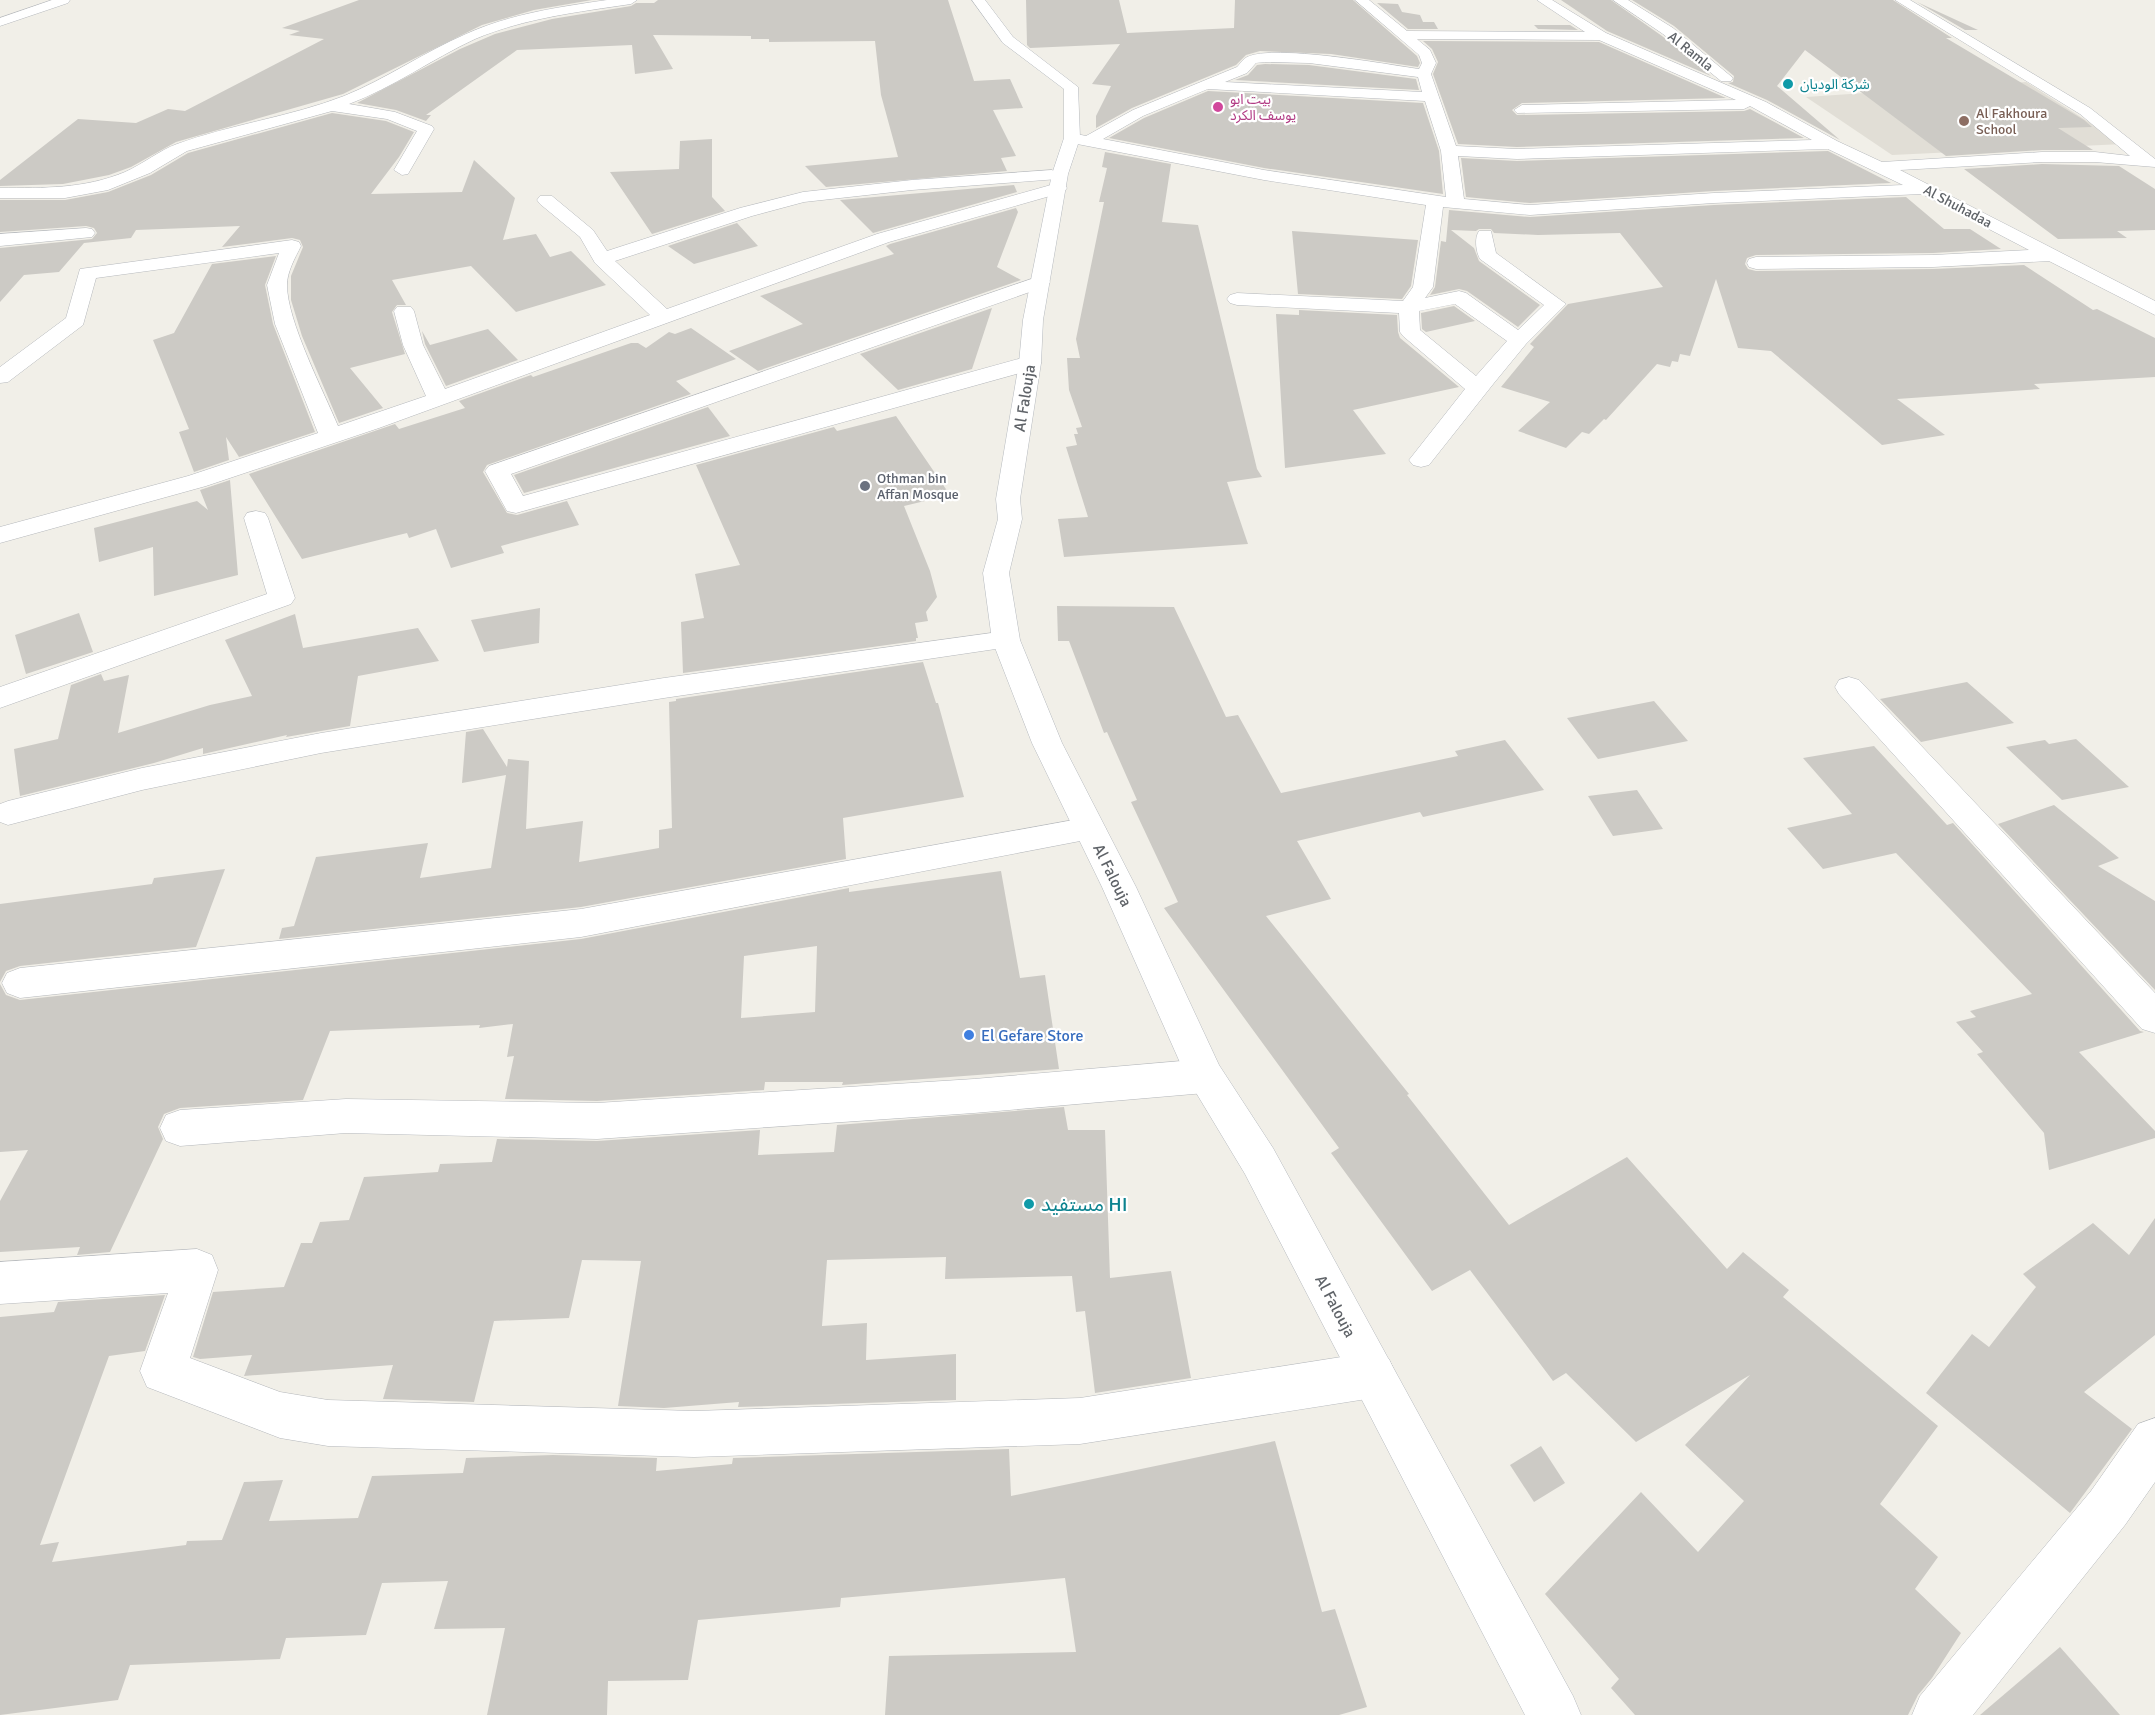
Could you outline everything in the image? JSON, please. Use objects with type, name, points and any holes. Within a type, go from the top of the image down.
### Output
[{"type":"street","points":[[1,21],[64,0]]},
{"type":"street","points":[[0,193],[75,192],[108,184],[162,162],[181,148],[331,105],[372,89],[434,54],[492,28],[585,6],[631,0]]},
{"type":"street","name":"Al Falouja","points":[[978,0],[1008,40],[1071,87],[1080,140],[1059,181],[1033,320],[1029,363],[1008,499],[1010,519],[996,573],[1006,640],[1047,743],[1090,829],[1205,1076],[1259,1161],[1554,1715]]},
{"type":"street","points":[[1361,0],[1425,53],[1429,63],[1424,74],[1449,151],[1456,204]]},
{"type":"street","points":[[1543,0],[1601,36],[1761,105]]},
{"type":"street","name":"Al Ramla","points":[[1619,0],[1668,32],[1761,105]]},
{"type":"street","points":[[1901,0],[2085,111],[2152,162]]},
{"type":"street","points":[[1404,35],[1601,36]]},
{"type":"street","points":[[1080,140],[1202,85],[1242,70],[1251,61],[1263,58],[1292,59],[1424,74]]},
{"type":"street","points":[[1202,85],[1433,97]]},
{"type":"street","points":[[1522,110],[1720,104],[1761,105]]},
{"type":"street","points":[[331,105],[390,115],[426,129],[402,170]]},
{"type":"street","name":"Al Shuhadaa","points":[[1761,105],[1831,144],[1926,189],[2155,309]]},
{"type":"street","points":[[1080,140],[1264,176],[1435,202],[1530,210],[1714,198],[1926,189]]},
{"type":"street","points":[[1449,151],[1517,154],[1831,144]]},
{"type":"street","points":[[1879,166],[2042,157],[2095,157],[2152,162]]},
{"type":"street","points":[[602,259],[746,212],[803,197],[912,185],[1059,181]]},
{"type":"street","points":[[0,535],[197,481],[331,436],[884,238],[1059,181]]},
{"type":"street","points":[[546,200],[587,234],[602,259],[664,317]]},
{"type":"street","points":[[1435,202],[1423,287],[1409,307],[1410,332],[1477,388]]},
{"type":"street","points":[[0,240],[86,233]]},
{"type":"street","points":[[1421,460],[1477,388],[1519,340],[1556,304],[1487,255],[1485,236]]},
{"type":"street","points":[[0,377],[76,321],[87,273],[292,246],[283,262],[277,285],[285,324],[331,436]]},
{"type":"street","points":[[1756,263],[1933,261],[2052,255]]},
{"type":"street","points":[[1029,363],[516,506],[497,471],[1040,282]]},
{"type":"street","points":[[1237,299],[1409,307],[1459,297],[1519,340]]},
{"type":"street","points":[[404,311],[413,345],[438,398]]},
{"type":"street","points":[[0,698],[282,598],[256,518]]},
{"type":"street","points":[[9,813],[142,779],[321,743],[675,687],[1006,640]]},
{"type":"street","points":[[1849,687],[2155,1018]]},
{"type":"street","points":[[20,983],[581,923],[1090,829]]},
{"type":"street","points":[[180,1128],[346,1116],[597,1121],[962,1097],[1205,1076]]},
{"type":"street","points":[[0,1283],[197,1270],[163,1371],[280,1415],[328,1423],[694,1434],[1080,1421],[1373,1375]]},
{"type":"street","points":[[1939,1715],[2108,1508],[2155,1441]]},
{"type":"shaded area","name":"Al Fakhoura School","points":[[2026,82],[2123,144],[1892,155],[1806,97]]},
{"type":"building","points":[[359,0],[592,0],[534,10],[482,25],[343,94],[176,142],[131,167],[109,175],[63,184],[0,186],[0,180],[78,119],[136,123],[168,109],[185,111],[324,39],[289,35],[300,31],[282,28]]},
{"type":"building","points":[[658,0],[948,0],[974,81],[1010,79],[1023,108],[993,110],[1016,156],[1001,158],[1007,171],[826,187],[805,166],[898,157],[881,95],[875,41],[769,42],[769,39],[751,39],[751,36],[653,35],[673,69],[635,74],[632,45],[517,50],[426,115],[431,115],[426,121],[396,110],[357,103],[460,49],[495,34],[552,19],[631,6],[636,3],[654,3]]},
{"type":"building","points":[[1026,0],[1119,0],[1127,33],[1234,28],[1235,0],[1353,0],[1417,56],[1420,63],[1418,67],[1331,54],[1260,51],[1246,55],[1236,65],[1132,108],[1096,128],[1096,116],[1111,86],[1092,84],[1120,44],[1030,48],[1027,45]]},
{"type":"building","points":[[1561,0],[1611,0],[1662,36],[1711,76],[1607,31]]},
{"type":"building","points":[[1632,0],[1893,0],[1952,38],[1946,38],[2084,120],[2092,127],[2058,128],[2093,150],[2042,150],[1946,156],[1805,50],[1777,86],[1840,140],[1767,100],[1728,83],[1733,82],[1734,76],[1674,26]]},
{"type":"building","points":[[1917,2],[1978,30],[1965,30]]},
{"type":"building","points":[[1377,3],[1398,4],[1402,12],[1420,15],[1423,22],[1434,22],[1438,29],[1408,29]]},
{"type":"building","points":[[1534,25],[1570,25],[1578,30],[1538,29]]},
{"type":"building","points":[[1423,41],[1599,42],[1726,98],[1522,103],[1512,110],[1517,115],[1744,111],[1750,109],[1804,138],[1517,147],[1458,144],[1433,74],[1438,62],[1432,49]]},
{"type":"building","points":[[1257,65],[1309,65],[1416,79],[1419,90],[1235,80],[1248,75]]},
{"type":"building","points":[[1208,91],[1423,103],[1439,151],[1443,194],[1264,168],[1109,138],[1144,118]]},
{"type":"building","points":[[332,113],[386,121],[414,132],[399,157],[371,194],[462,192],[474,160],[515,198],[503,240],[536,234],[550,257],[571,251],[606,285],[516,312],[471,266],[392,280],[406,305],[397,305],[392,312],[405,354],[350,368],[383,408],[339,423],[302,336],[291,300],[291,276],[303,247],[300,240],[292,238],[222,247],[240,226],[136,230],[131,238],[84,243],[59,272],[24,275],[0,302],[0,248],[92,239],[97,233],[94,228],[86,226],[0,232],[0,200],[65,200],[108,192],[151,175],[188,153]]},
{"type":"building","points":[[712,139],[712,197],[725,211],[652,234],[610,172],[679,169],[680,141]]},
{"type":"building","points":[[1828,151],[1891,183],[1714,191],[1530,203],[1466,197],[1461,158],[1517,161]]},
{"type":"building","points":[[1105,152],[1171,164],[1162,222],[1198,225],[1257,469],[1262,477],[1227,482],[1248,544],[1064,557],[1058,519],[1088,517],[1066,447],[1077,445],[1074,434],[1078,434],[1076,428],[1082,427],[1069,390],[1067,358],[1080,358],[1076,339],[1104,202],[1099,202],[1107,168],[1102,167]]},
{"type":"building","points":[[2042,164],[2119,166],[2155,189],[2155,230],[2117,231],[2127,238],[2058,239],[1964,169]]},
{"type":"building","points":[[1014,185],[1017,192],[873,233],[840,200]]},
{"type":"building","points":[[1906,197],[1944,229],[1970,229],[2001,249],[1933,253],[1756,255],[1747,258],[1745,264],[1748,269],[1756,271],[1933,269],[2024,265],[2093,310],[2097,309],[2155,338],[2155,377],[2034,384],[2040,389],[1897,399],[1945,435],[1882,445],[1771,351],[1738,348],[1716,279],[1690,356],[1680,354],[1678,362],[1672,361],[1670,367],[1657,364],[1606,420],[1604,419],[1589,434],[1582,432],[1566,448],[1518,431],[1550,402],[1501,387],[1534,347],[1530,344],[1568,304],[1663,287],[1620,233],[1538,235],[1494,233],[1491,229],[1451,230],[1474,248],[1479,261],[1540,305],[1518,327],[1467,291],[1459,289],[1430,295],[1435,287],[1441,241],[1446,242],[1449,210],[1530,217],[1714,205]]},
{"type":"building","points":[[1016,208],[1018,212],[997,267],[1021,280],[758,371],[729,351],[803,324],[760,296],[894,254],[886,246],[890,244]]},
{"type":"building","points":[[737,223],[758,246],[694,264],[668,246]]},
{"type":"building","points":[[1292,231],[1418,240],[1411,286],[1402,299],[1298,294]]},
{"type":"building","points":[[276,256],[265,285],[273,324],[315,432],[239,457],[226,437],[229,460],[194,472],[179,432],[189,429],[153,340],[174,333],[212,264]]},
{"type":"building","points":[[1454,306],[1475,321],[1426,332],[1422,329],[1421,313]]},
{"type":"building","points":[[992,308],[972,369],[898,390],[860,354]]},
{"type":"building","points":[[1299,310],[1397,315],[1400,338],[1459,387],[1353,410],[1386,454],[1285,468],[1276,314],[1299,315]]},
{"type":"building","points":[[691,328],[736,359],[676,381],[691,394],[487,465],[483,472],[507,513],[517,515],[567,501],[579,525],[501,546],[504,553],[451,568],[436,529],[409,538],[407,533],[302,559],[249,474],[395,424],[399,429],[465,408],[459,401],[531,375],[533,377],[631,343],[638,343],[646,348],[669,332],[675,334]]},
{"type":"building","points":[[488,329],[518,360],[446,386],[425,344],[422,331],[430,345]]},
{"type":"building","points":[[708,407],[730,436],[524,493],[514,475]]},
{"type":"building","points":[[896,416],[950,495],[904,506],[930,571],[937,597],[926,612],[928,621],[915,623],[918,638],[916,641],[683,673],[681,622],[704,618],[695,574],[740,565],[696,465],[834,427],[837,431]]},
{"type":"building","points":[[230,480],[238,575],[154,596],[153,547],[99,562],[94,528],[197,501],[208,510],[200,490]]},
{"type":"building","points":[[1057,606],[1174,607],[1226,717],[1238,715],[1281,793],[1458,756],[1455,751],[1505,740],[1544,790],[1423,817],[1420,812],[1297,841],[1331,899],[1266,916],[1409,1094],[1407,1095],[1509,1225],[1627,1157],[1727,1269],[1743,1252],[1789,1290],[1783,1297],[1938,1426],[1880,1504],[1938,1557],[1915,1589],[1961,1633],[1932,1678],[1918,1695],[1908,1715],[1635,1715],[1611,1688],[1619,1679],[1545,1594],[1641,1492],[1698,1552],[1744,1501],[1685,1445],[1750,1375],[1636,1442],[1566,1373],[1553,1381],[1470,1270],[1432,1291],[1331,1153],[1339,1148],[1164,908],[1178,902],[1131,802],[1137,800],[1107,732],[1104,733],[1069,641],[1058,641]]},
{"type":"building","points":[[540,608],[539,643],[484,652],[471,620]]},
{"type":"building","points":[[79,613],[93,652],[26,674],[15,635]]},
{"type":"building","points":[[295,614],[303,648],[418,628],[439,661],[358,676],[350,726],[286,737],[287,735],[203,754],[203,748],[154,763],[20,796],[14,749],[58,739],[71,685],[101,674],[104,681],[129,675],[118,733],[210,705],[252,696],[225,640]]},
{"type":"building","points":[[923,662],[936,703],[938,703],[964,797],[843,818],[846,859],[581,907],[279,939],[282,928],[294,926],[316,857],[428,843],[420,878],[491,868],[506,775],[462,783],[466,732],[483,729],[507,767],[508,759],[529,761],[526,829],[583,821],[579,862],[659,848],[659,830],[672,828],[669,702],[676,701],[676,699]]},
{"type":"building","points":[[1967,682],[2014,723],[1921,742],[1880,699]]},
{"type":"building","points":[[1654,701],[1688,741],[1598,759],[1567,718]]},
{"type":"building","points":[[2076,739],[2129,787],[2062,800],[2006,747],[2045,740],[2049,744]]},
{"type":"building","points":[[1874,746],[1947,825],[1953,823],[2140,1031],[2144,1032],[2079,1052],[2155,1131],[2155,1138],[2049,1170],[2044,1133],[1977,1054],[1983,1052],[1956,1022],[1976,1017],[1970,1011],[2032,994],[1896,853],[1823,869],[1787,828],[1852,814],[1803,758]]},
{"type":"building","points":[[1637,790],[1663,829],[1613,836],[1588,796]]},
{"type":"building","points":[[2054,805],[2119,858],[2098,866],[2155,901],[2155,990],[1998,824]]},
{"type":"building","points":[[225,869],[196,947],[20,966],[6,971],[0,982],[0,904],[152,884],[154,878]]},
{"type":"building","points":[[1001,871],[1020,978],[1045,975],[1059,1069],[842,1085],[843,1082],[765,1082],[764,1090],[597,1101],[505,1099],[514,1056],[507,1057],[513,1024],[479,1028],[480,1025],[330,1031],[303,1100],[180,1108],[164,1114],[158,1127],[163,1139],[110,1252],[77,1255],[80,1247],[0,1252],[0,1201],[28,1150],[0,1152],[0,984],[6,995],[20,1000],[581,939],[849,888],[849,892]],"holes":[[[817,946],[815,1012],[741,1018],[744,956]]]},
{"type":"building","points":[[1064,1107],[1068,1130],[1105,1130],[1110,1278],[1171,1271],[1191,1378],[1095,1393],[1085,1311],[1076,1312],[1072,1276],[945,1279],[946,1257],[827,1260],[822,1326],[867,1323],[866,1360],[956,1354],[956,1400],[738,1407],[739,1402],[664,1408],[618,1406],[641,1261],[582,1260],[569,1318],[494,1321],[474,1402],[383,1399],[393,1365],[244,1376],[252,1355],[200,1359],[193,1357],[213,1292],[284,1287],[301,1243],[312,1243],[320,1222],[349,1220],[364,1177],[438,1172],[440,1164],[492,1162],[497,1139],[597,1141],[760,1130],[758,1155],[834,1152],[837,1125]]},
{"type":"building","points":[[2155,1218],[2155,1335],[2084,1392],[2132,1429],[2070,1513],[1926,1393],[1972,1334],[1989,1347],[2036,1287],[2023,1274],[2093,1223],[2129,1255]]},
{"type":"building","points":[[165,1295],[145,1351],[109,1356],[40,1545],[59,1542],[52,1562],[186,1545],[187,1541],[222,1540],[244,1482],[283,1480],[269,1521],[358,1518],[372,1476],[463,1473],[466,1458],[553,1455],[657,1458],[656,1471],[732,1464],[733,1458],[1009,1449],[1011,1496],[1275,1441],[1322,1612],[1335,1609],[1367,1707],[1339,1715],[885,1715],[889,1656],[1076,1652],[1065,1578],[841,1598],[840,1607],[698,1620],[688,1680],[608,1681],[607,1715],[487,1715],[505,1628],[434,1629],[448,1581],[382,1583],[366,1635],[286,1638],[280,1659],[130,1665],[118,1700],[0,1715],[0,1317],[54,1312],[58,1302]]},
{"type":"building","points":[[1541,1446],[1565,1483],[1534,1502],[1510,1465]]},
{"type":"building","points":[[2060,1647],[2120,1715],[1980,1715]]},
{"type":"place","name":"شركة الوديان","points":[[1788,84]]},
{"type":"place","name":"بيت ابو يوسف الكرد","points":[[1218,107]]},
{"type":"place","name":"Al Fakhoura School","points":[[1964,121]]},
{"type":"place","name":"Othman bin Affan Mosque","points":[[865,486]]},
{"type":"place","name":"El Gefare Store","points":[[969,1035]]},
{"type":"place","name":"مستفيد HI","points":[[1029,1204]]}]
